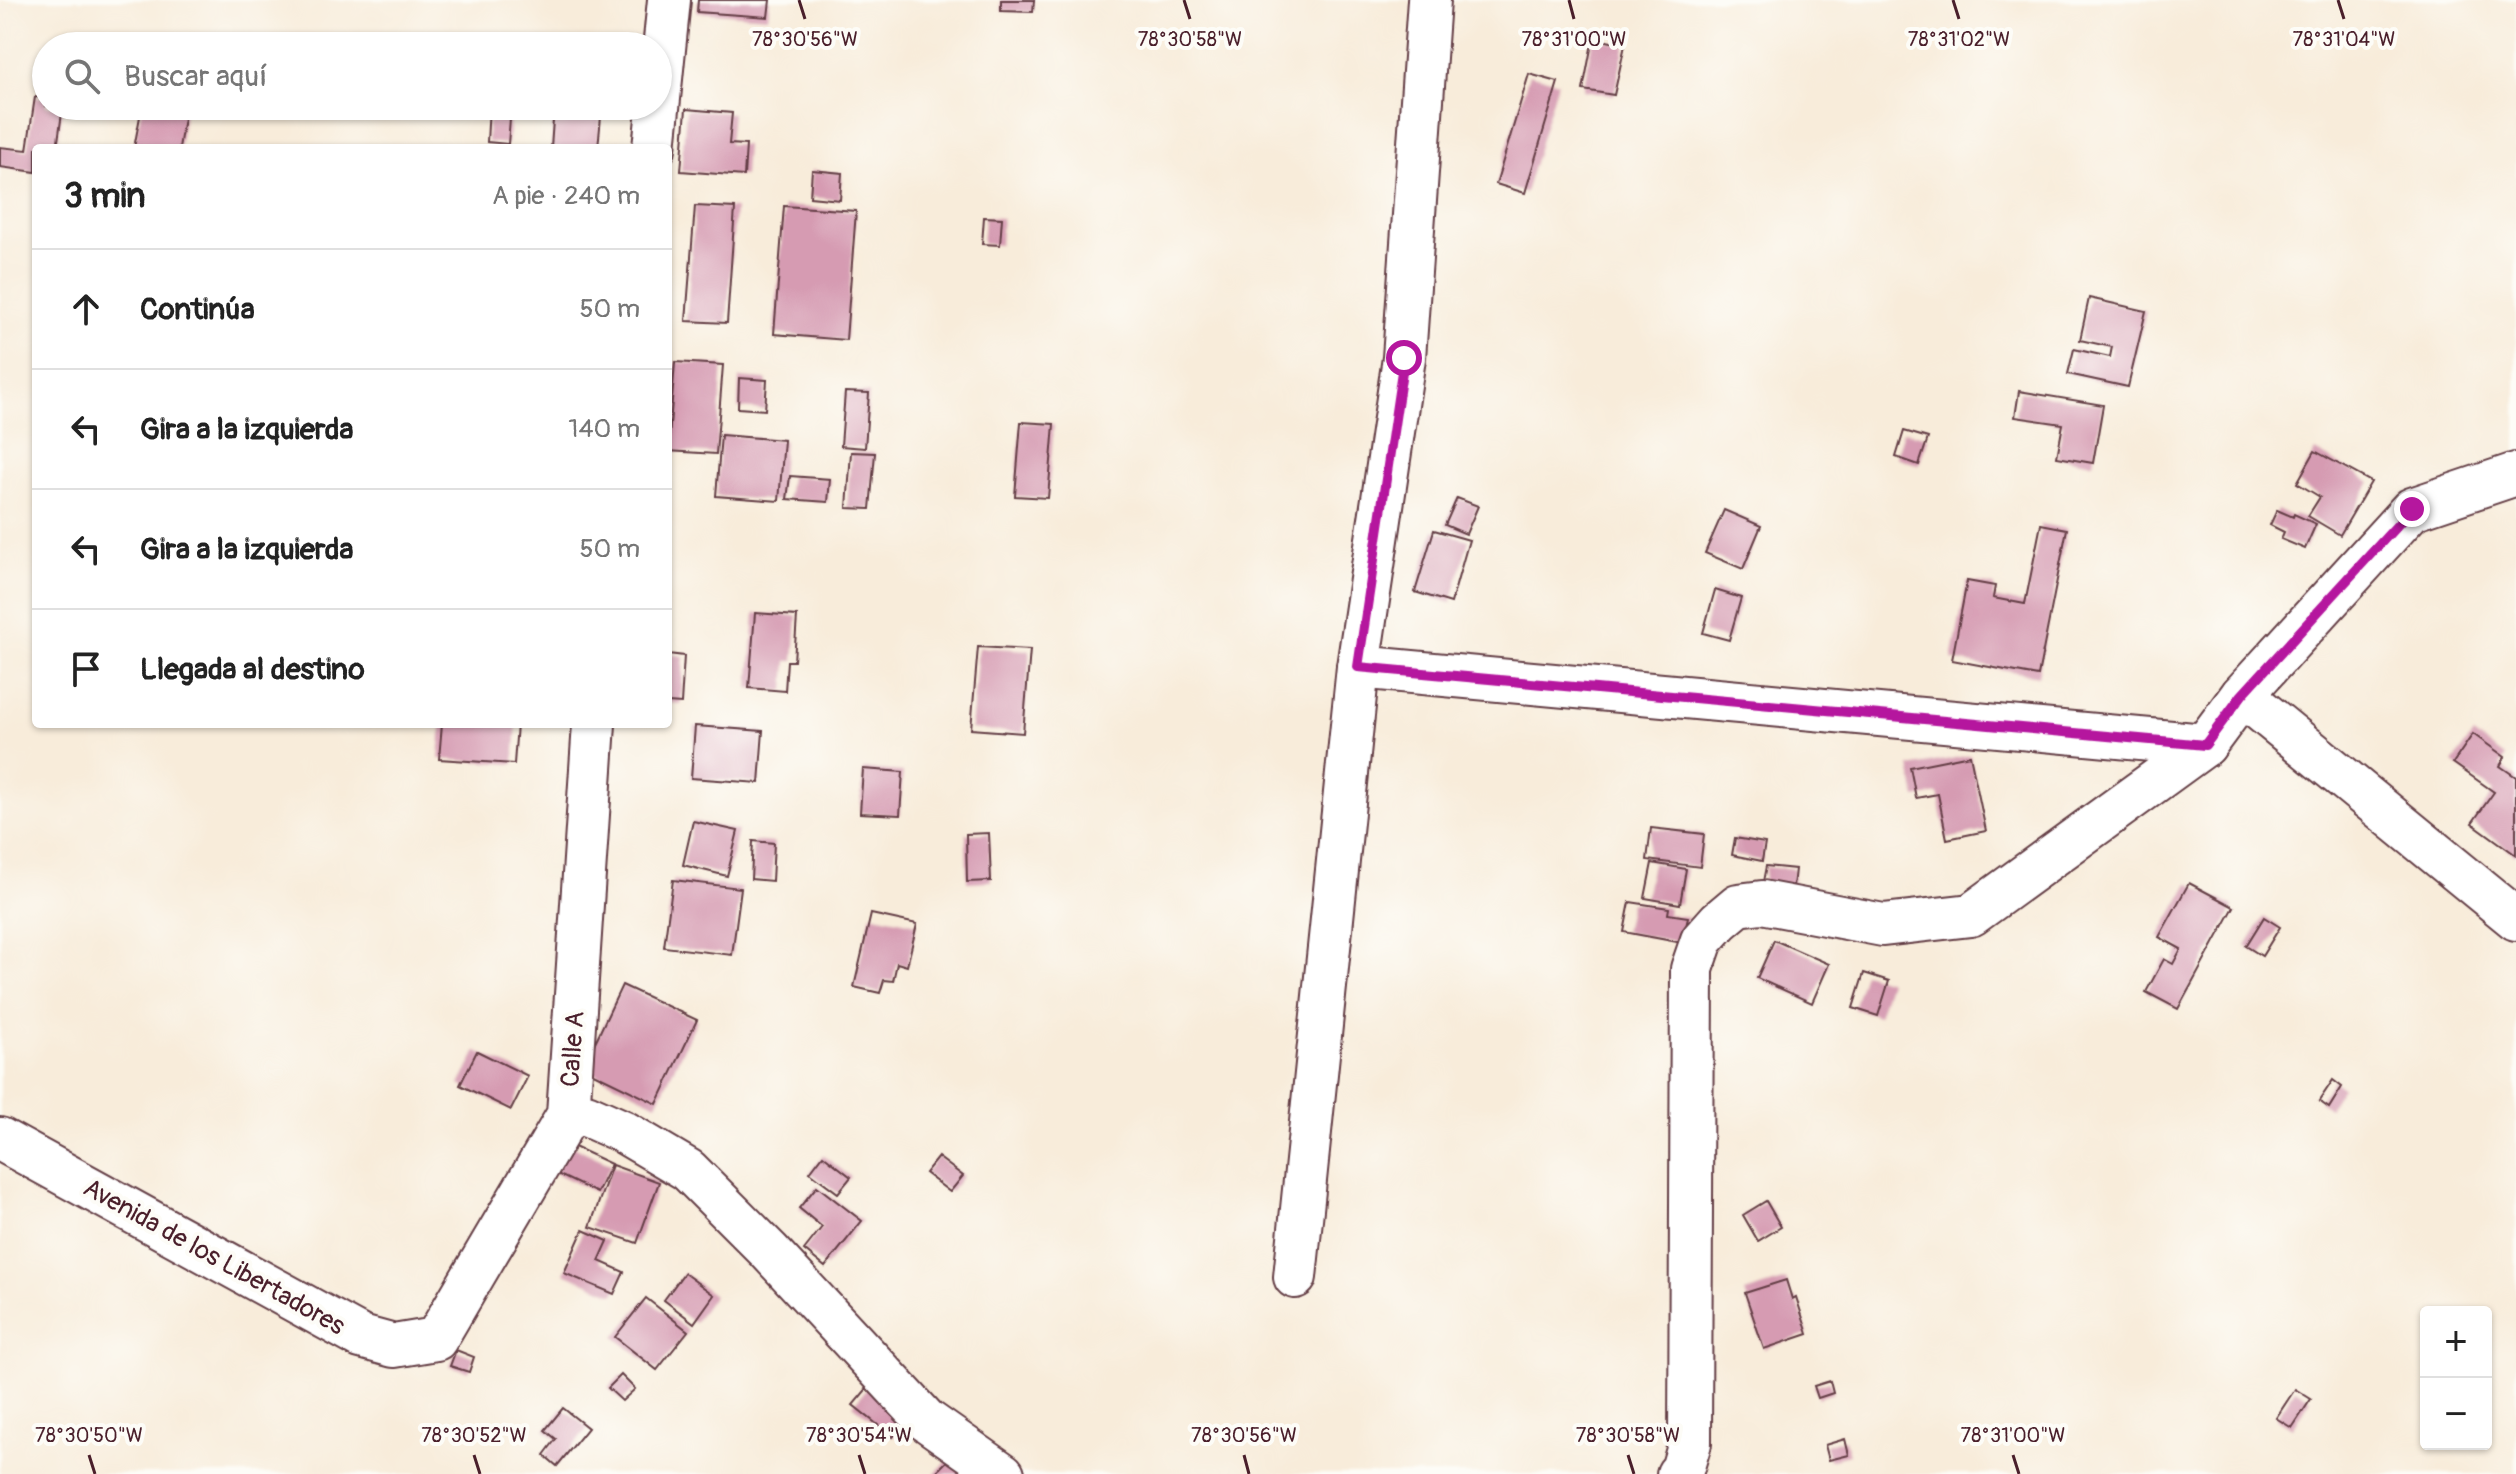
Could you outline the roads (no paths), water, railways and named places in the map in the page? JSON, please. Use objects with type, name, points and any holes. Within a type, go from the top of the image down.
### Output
[{"type":"street","points":[[666,32],[669,0]]},
{"type":"street","points":[[1295,1277],[1358,667],[1404,358],[1429,0]]},
{"type":"street","points":[[654,144],[657,120]]},
{"type":"street","points":[[1678,1474],[1690,1443],[1692,969],[1702,940],[1738,905],[1762,902],[1883,925],[1971,915],[2205,745],[2242,695],[2412,509],[2516,474]]},
{"type":"street","points":[[1358,667],[2205,745]]},
{"type":"street","points":[[2242,695],[2516,919]]},
{"type":"street","name":"Calle A","points":[[436,1339],[568,1115],[594,728]]},
{"type":"street","points":[[568,1115],[586,1115],[622,1131],[688,1170],[769,1251],[926,1420],[1003,1474]]},
{"type":"street","name":"Avenida de los Libertadores","points":[[0,1139],[361,1337],[394,1346],[436,1339]]}]
